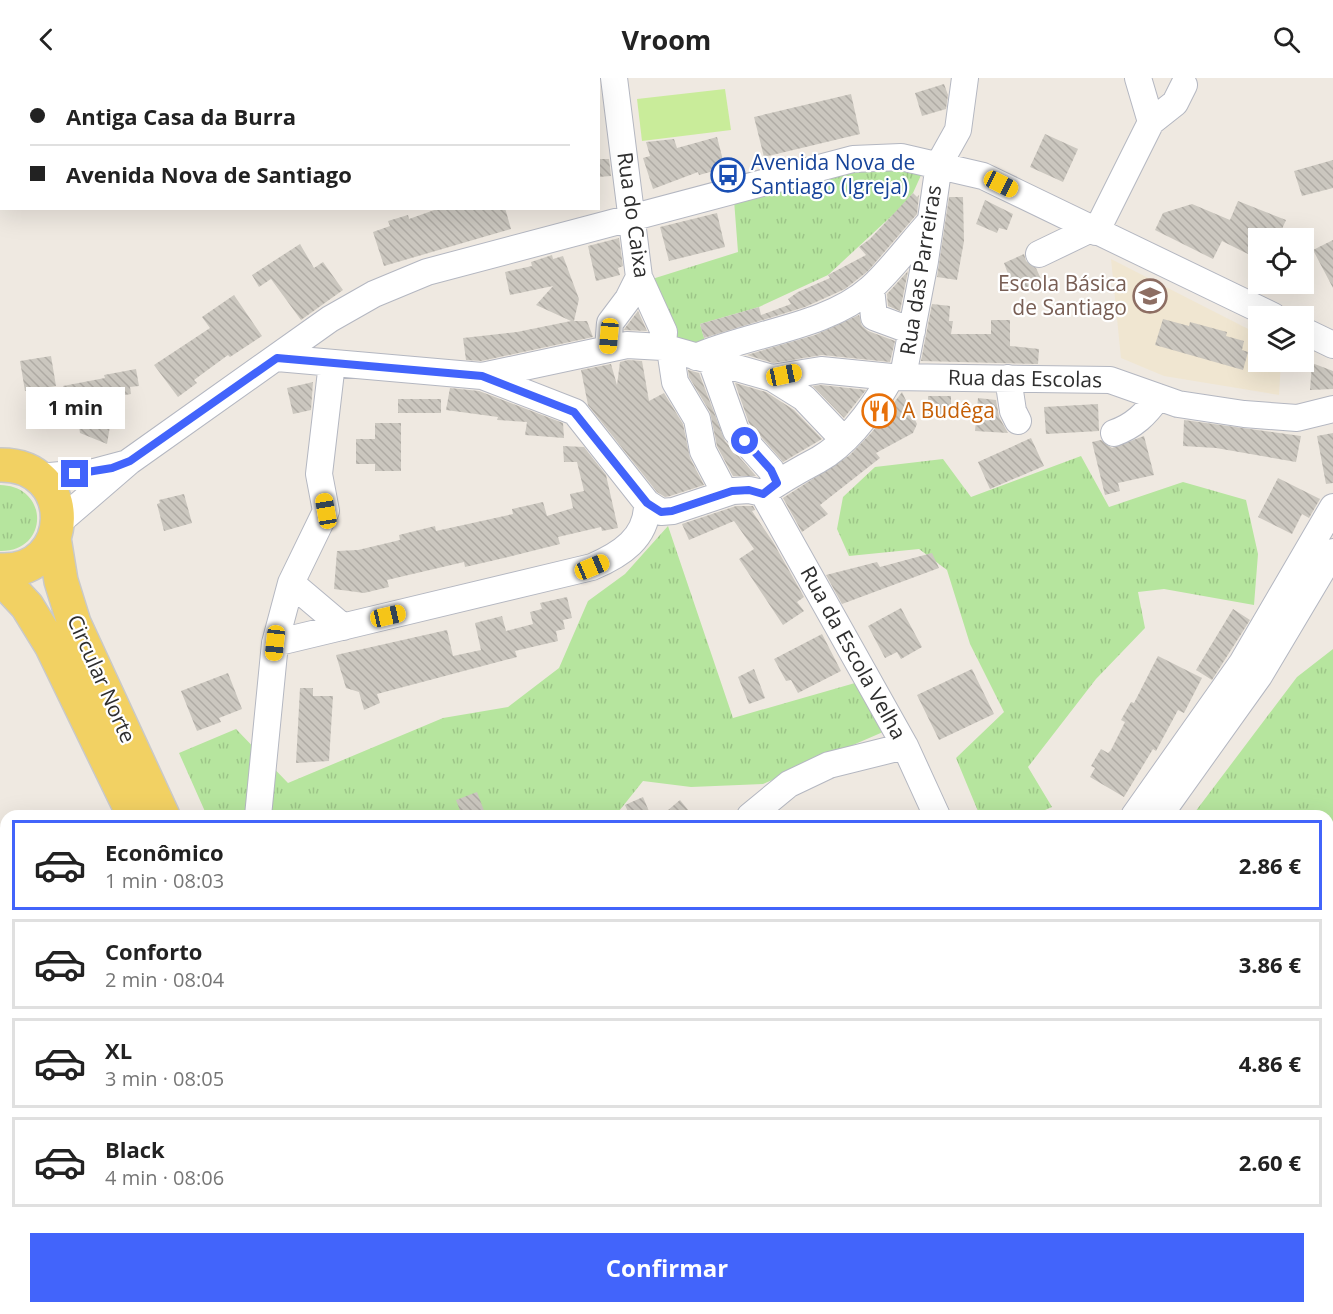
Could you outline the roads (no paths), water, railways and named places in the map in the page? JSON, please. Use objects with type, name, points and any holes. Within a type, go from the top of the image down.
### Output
[{"type":"main road","points":[[0,446],[23,471]]},
{"type":"main road","name":"Circular Norte","points":[[23,471],[52,492],[57,507],[56,530],[61,581],[74,623],[160,810]]},
{"type":"main road","points":[[0,570],[12,571],[30,565],[44,554],[56,530]]},
{"type":"main road","name":"Circular Norte","points":[[0,577],[27,606],[51,645],[131,810]]},
{"type":"street","name":"Rua do Caixa","points":[[614,78],[639,277],[664,332],[675,382],[697,419],[703,451],[725,494]]},
{"type":"street","name":"Rua das Parreiras","points":[[770,488],[820,459],[843,439],[874,408],[897,376],[912,331],[939,164],[958,129],[965,78]]},
{"type":"street","points":[[1138,78],[1151,122]]},
{"type":"street","points":[[1038,254],[1093,231],[1151,122],[1175,103],[1185,86]]},
{"type":"street","points":[[56,530],[130,461],[330,320],[374,294],[427,272],[853,159],[901,157],[939,164],[982,176],[1252,306]]},
{"type":"street","points":[[704,359],[804,323],[846,303],[870,288],[929,223]]},
{"type":"street","points":[[608,349],[610,323],[628,299],[639,277]]},
{"type":"street","points":[[870,288],[874,317],[912,331]]},
{"type":"street","points":[[1314,336],[1333,345]]},
{"type":"street","points":[[482,376],[627,345],[667,348],[772,378],[804,398],[843,439]]},
{"type":"street","points":[[277,358],[482,376],[574,412],[647,503],[661,512],[672,511],[725,494],[770,488]]},
{"type":"street","name":"Rua da Escola Velha","points":[[704,359],[736,431],[771,470],[770,488],[905,746],[935,810]]},
{"type":"street","points":[[259,810],[275,643],[291,583],[326,511],[319,474],[332,363]]},
{"type":"street","name":"Rua das Escolas","points":[[772,378],[821,370],[897,376],[1110,381],[1178,404],[1297,418],[1333,409]]},
{"type":"street","points":[[1008,378],[1012,411],[1018,421]]},
{"type":"street","points":[[1114,433],[1134,424],[1150,409],[1158,397]]},
{"type":"street","points":[[23,471],[94,472],[130,461]]},
{"type":"street","points":[[275,643],[592,567],[613,558],[630,546],[644,525],[647,503]]},
{"type":"street","points":[[1138,810],[1242,663],[1333,507]]},
{"type":"street","points":[[1163,810],[1259,676],[1333,552]]},
{"type":"street","points":[[291,583],[343,627]]},
{"type":"street","points":[[757,810],[789,784],[829,765],[905,746]]},
{"type":"place","name":"Avenida Nova de Santiago (Igreja)","points":[[728,175]]},
{"type":"place","name":"Escola Básica de Santiago","points":[[1150,296]]},
{"type":"place","name":"A Budêga","points":[[879,411]]}]
